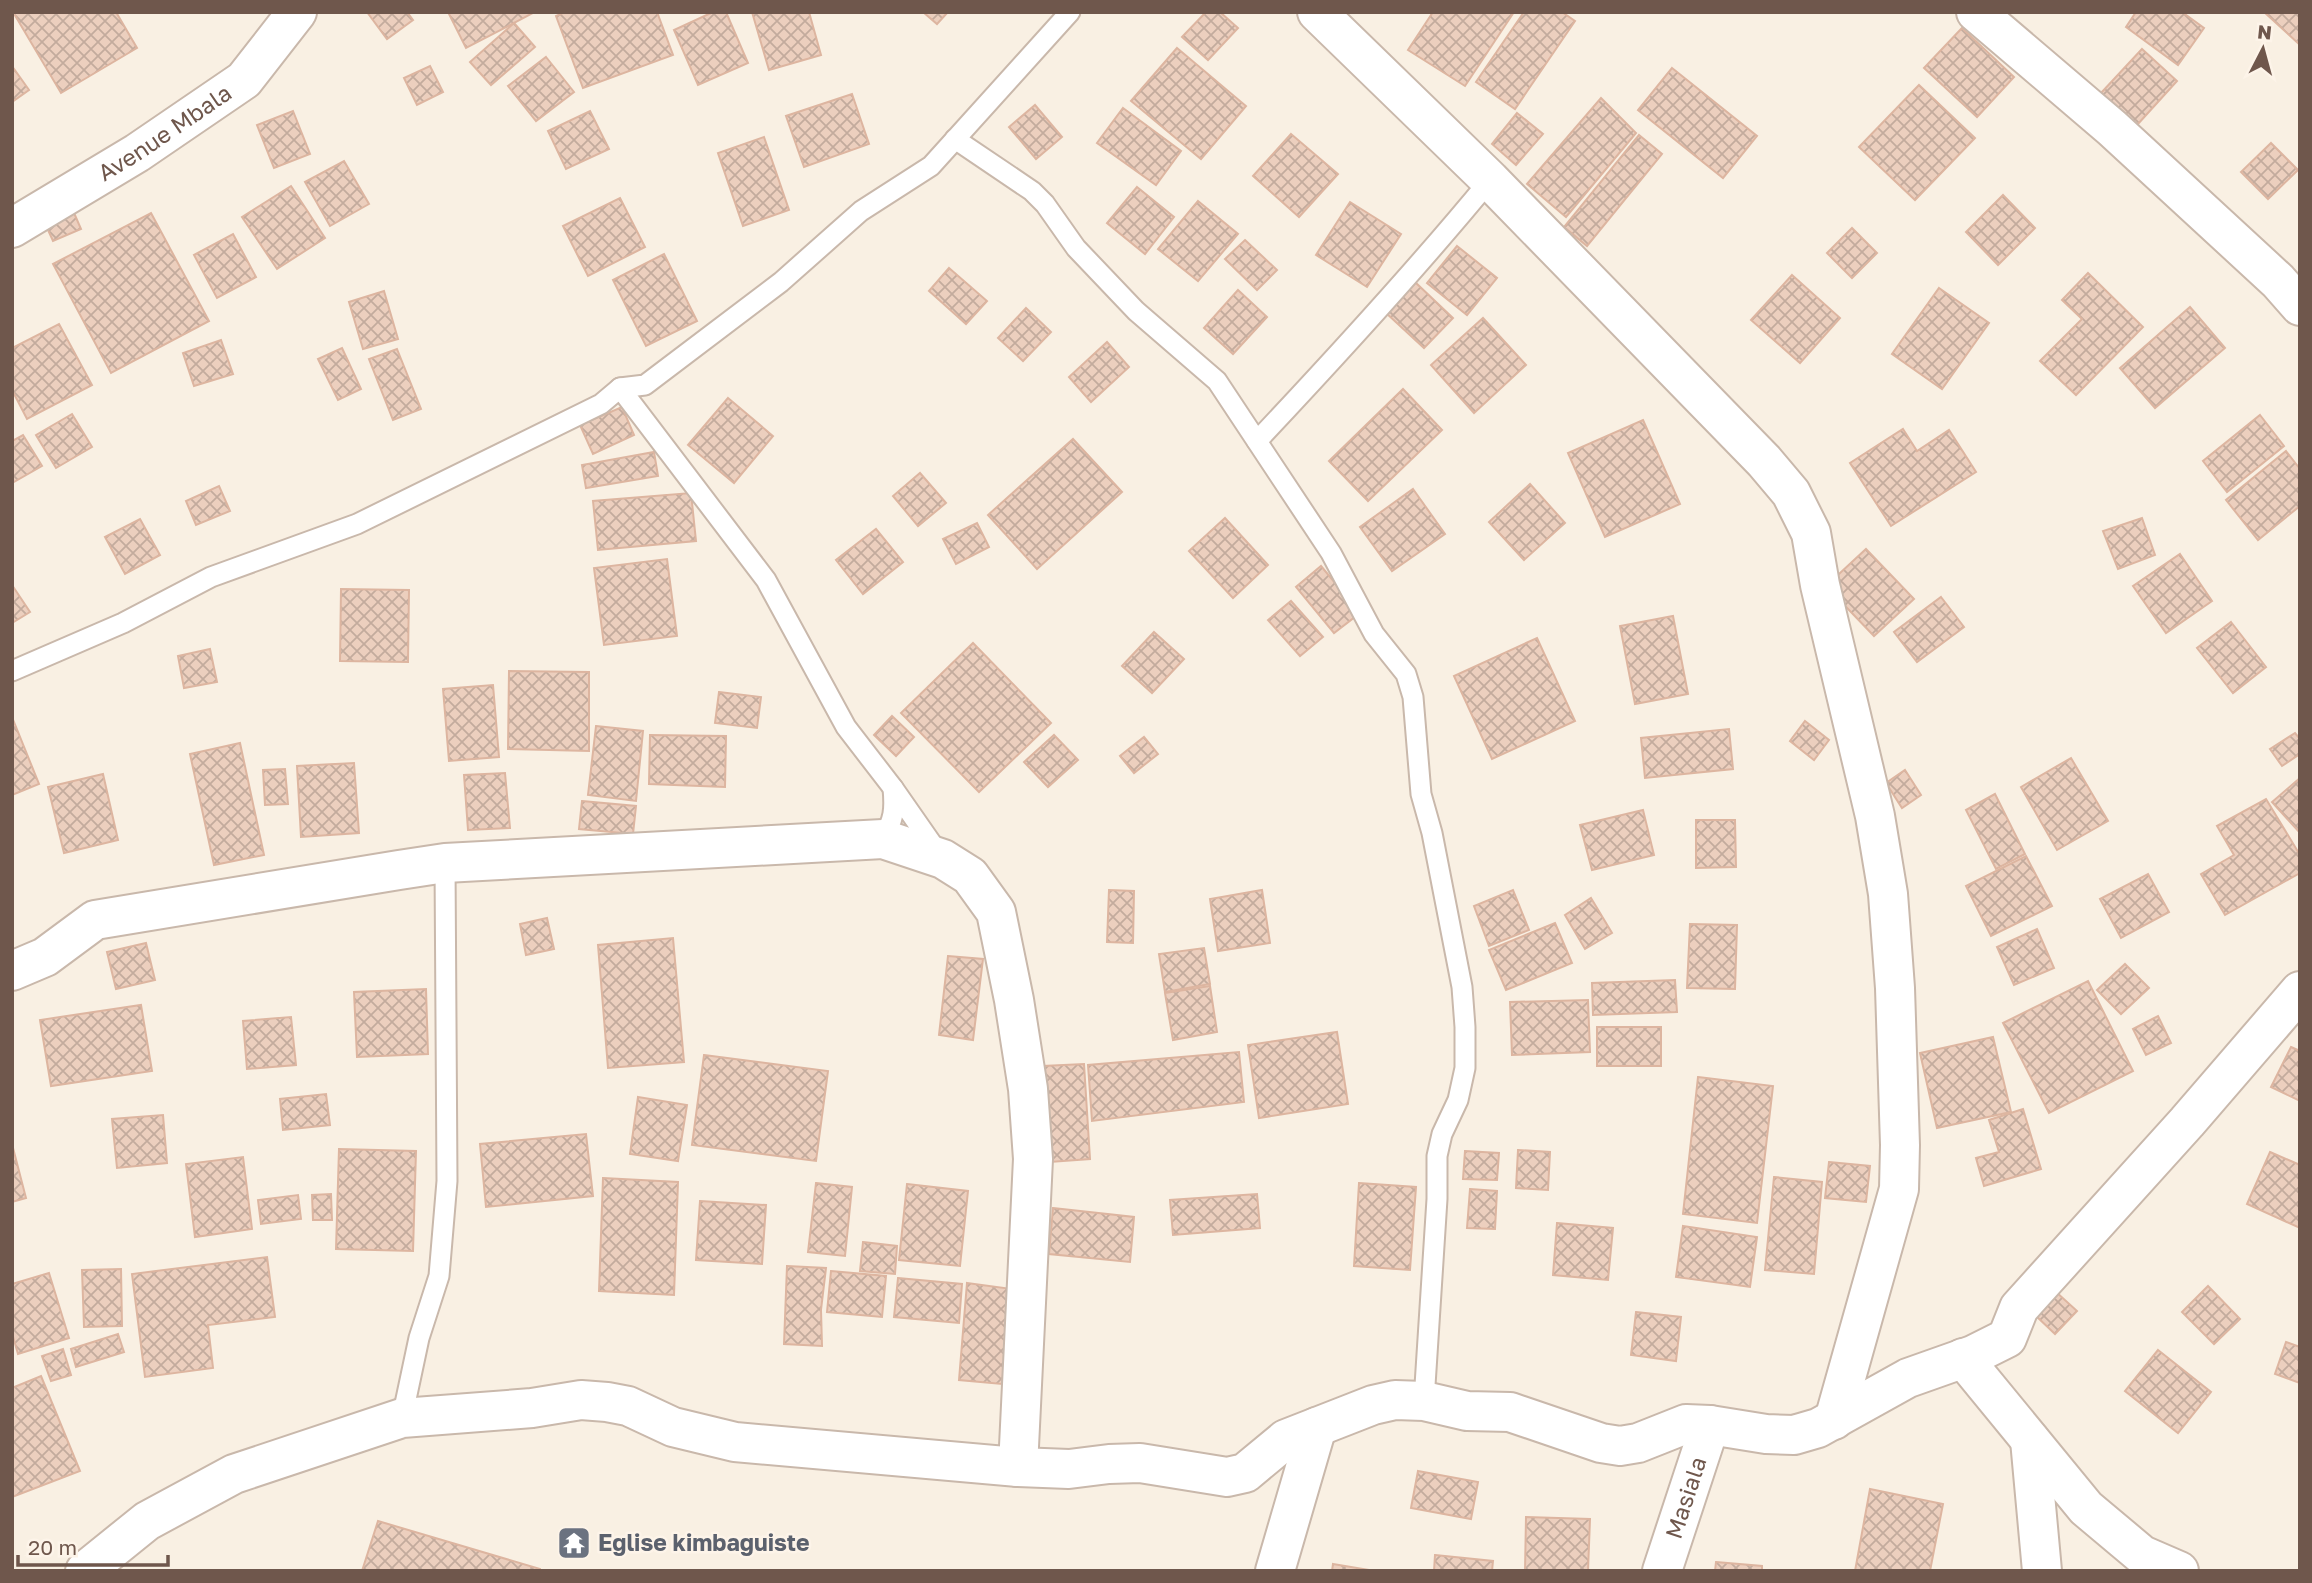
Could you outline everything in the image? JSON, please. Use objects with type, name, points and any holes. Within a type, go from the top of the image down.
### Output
[{"type":"street","name":"Avenue Mbala","points":[[12,228],[137,153],[244,80],[297,12]]},
{"type":"street","points":[[1317,12],[1490,180],[1764,461],[1791,493],[1811,533],[1820,584],[1875,816],[1888,894],[1895,988],[1900,1145],[1899,1189],[1834,1420]]},
{"type":"street","points":[[1976,12],[2112,128],[2278,281],[2300,306]]},
{"type":"street","points":[[12,971],[45,957],[95,920],[445,863],[883,839],[943,859],[970,876],[996,912],[1028,1089],[1033,1159],[1018,1467]]},
{"type":"street","points":[[85,1571],[147,1521],[234,1474],[402,1418],[532,1408],[559,1402],[607,1402],[628,1406],[673,1427],[735,1443],[1018,1467],[1069,1469],[1140,1463],[1227,1477],[1245,1473],[1286,1439],[1373,1405],[1395,1400],[1424,1401],[1467,1411],[1510,1412],[1591,1440],[1620,1446],[1638,1443],[1686,1424],[1794,1435],[1818,1428],[1908,1378],[2007,1338],[2019,1308],[2187,1122],[2300,991]]},
{"type":"street","points":[[1963,1358],[2086,1508],[2142,1555],[2179,1571]]},
{"type":"street","name":"Masiala","points":[[1662,1571],[1710,1425]]},
{"type":"street","points":[[1275,1571],[1317,1427]]},
{"type":"street","points":[[2030,1440],[2042,1571]]},
{"type":"lane","points":[[12,671],[123,623],[211,577],[357,524],[601,404],[620,388],[645,384],[781,282],[861,211],[931,166],[1070,12]]},
{"type":"lane","points":[[955,139],[1032,191],[1099,273],[1136,311],[1217,382],[1331,553],[1374,634],[1406,674],[1413,697],[1421,794],[1432,833],[1462,987],[1465,1027],[1465,1068],[1458,1100],[1442,1134],[1437,1156],[1437,1199],[1424,1401]]},
{"type":"lane","points":[[1257,441],[1404,282],[1490,180]]},
{"type":"lane","points":[[620,388],[766,580],[846,727],[943,859]]},
{"type":"lane","points":[[883,839],[895,811],[893,788]]},
{"type":"lane","points":[[402,1418],[419,1338],[439,1276],[447,1181],[445,863]]},
{"type":"building","points":[[13,12],[116,12],[137,48],[61,93]]},
{"type":"building","points":[[367,12],[407,12],[413,20],[387,39]]},
{"type":"building","points":[[448,12],[533,12],[533,13],[466,48]]},
{"type":"building","points":[[565,12],[657,12],[673,55],[583,88],[556,16]]},
{"type":"building","points":[[713,12],[726,12],[748,63],[698,85],[674,30]]},
{"type":"building","points":[[752,12],[809,12],[821,55],[769,70]]},
{"type":"building","points":[[923,12],[948,12],[937,24]]},
{"type":"building","points":[[1206,12],[1220,12],[1238,28],[1208,60],[1182,37]]},
{"type":"building","points":[[1433,12],[1514,12],[1465,86],[1408,50]]},
{"type":"building","points":[[1524,12],[1562,12],[1575,21],[1515,109],[1476,82]]},
{"type":"building","points":[[2136,12],[2182,12],[2204,28],[2178,65],[2126,27]]},
{"type":"building","points":[[2264,12],[2300,12],[2300,45]]},
{"type":"building","points":[[514,23],[535,47],[491,85],[470,62]]},
{"type":"building","points":[[1962,28],[2014,77],[1977,117],[1924,68]]},
{"type":"building","points":[[1177,48],[1246,106],[1201,159],[1131,101]]},
{"type":"building","points":[[2142,49],[2177,81],[2137,125],[2101,93]]},
{"type":"building","points":[[546,57],[574,92],[536,121],[508,86]]},
{"type":"building","points":[[12,66],[29,90],[12,102]]},
{"type":"building","points":[[430,66],[443,92],[417,105],[404,78]]},
{"type":"building","points":[[1672,68],[1757,136],[1723,178],[1638,110]]},
{"type":"building","points":[[1919,85],[1975,138],[1915,200],[1859,147]]},
{"type":"building","points":[[852,94],[869,144],[804,167],[786,116]]},
{"type":"building","points":[[1601,98],[1636,133],[1566,217],[1527,184]]},
{"type":"building","points":[[1035,105],[1062,137],[1036,159],[1009,127]]},
{"type":"building","points":[[1123,108],[1181,151],[1156,185],[1097,143]]},
{"type":"building","points":[[293,111],[310,154],[274,168],[257,125]]},
{"type":"building","points":[[590,111],[609,149],[566,169],[548,131]]},
{"type":"building","points":[[1517,113],[1543,134],[1516,165],[1492,144]]},
{"type":"building","points":[[1291,134],[1338,174],[1299,217],[1253,176]]},
{"type":"building","points":[[1639,135],[1662,154],[1587,246],[1564,227]]},
{"type":"building","points":[[764,137],[789,210],[743,226],[718,153]]},
{"type":"building","points":[[2271,143],[2298,170],[2268,199],[2241,172]]},
{"type":"building","points":[[344,161],[369,204],[330,226],[305,182]]},
{"type":"building","points":[[291,186],[325,238],[277,269],[242,217]]},
{"type":"building","points":[[1137,187],[1174,217],[1145,254],[1107,223]]},
{"type":"building","points":[[2003,195],[2035,228],[1998,265],[1966,232]]},
{"type":"building","points":[[620,198],[645,247],[588,276],[563,226]]},
{"type":"building","points":[[1198,201],[1238,234],[1198,281],[1158,249]]},
{"type":"building","points":[[1350,202],[1401,234],[1367,287],[1316,255]]},
{"type":"building","points":[[71,206],[81,229],[53,241],[43,219]]},
{"type":"building","points":[[151,213],[209,321],[111,373],[53,264]]},
{"type":"building","points":[[1852,228],[1877,253],[1852,278],[1827,253]]},
{"type":"building","points":[[233,234],[256,277],[217,298],[194,255]]},
{"type":"building","points":[[1245,240],[1277,270],[1257,290],[1225,259]]},
{"type":"building","points":[[1457,246],[1497,278],[1467,315],[1427,283]]},
{"type":"building","points":[[664,254],[697,321],[646,346],[613,280]]},
{"type":"building","points":[[949,268],[987,301],[966,324],[929,291]]},
{"type":"building","points":[[2088,273],[2143,327],[2076,395],[2040,361],[2082,319],[2062,300]]},
{"type":"building","points":[[1792,275],[1840,318],[1800,363],[1751,320]]},
{"type":"building","points":[[1415,282],[1453,318],[1424,348],[1386,313]]},
{"type":"building","points":[[1939,288],[1989,323],[1942,389],[1892,354]]},
{"type":"building","points":[[1238,290],[1267,317],[1233,354],[1204,328]]},
{"type":"building","points":[[384,291],[398,339],[363,349],[349,302]]},
{"type":"building","points":[[2190,307],[2225,348],[2155,408],[2120,368]]},
{"type":"building","points":[[1026,308],[1051,332],[1023,361],[998,338]]},
{"type":"building","points":[[1483,318],[1526,365],[1474,413],[1431,365]]},
{"type":"building","points":[[59,324],[92,385],[27,419],[12,390],[12,348]]},
{"type":"building","points":[[221,340],[233,374],[194,386],[183,353]]},
{"type":"building","points":[[1107,342],[1129,367],[1091,402],[1069,377]]},
{"type":"building","points":[[342,348],[361,389],[338,400],[318,359]]},
{"type":"building","points":[[397,349],[421,409],[393,420],[369,359]]},
{"type":"building","points":[[1403,389],[1442,430],[1368,501],[1329,461]]},
{"type":"building","points":[[728,398],[773,436],[734,483],[688,445]]},
{"type":"building","points":[[622,407],[634,435],[593,454],[580,425]]},
{"type":"building","points":[[72,414],[92,447],[56,468],[36,435]]},
{"type":"building","points":[[2260,415],[2284,446],[2227,492],[2203,461]]},
{"type":"building","points":[[1643,420],[1680,504],[1605,537],[1568,453]]},
{"type":"building","points":[[1903,429],[1917,451],[1949,430],[1976,472],[1891,526],[1850,463]]},
{"type":"building","points":[[23,435],[42,466],[12,483],[12,441]]},
{"type":"building","points":[[1073,439],[1122,492],[1037,569],[988,515]]},
{"type":"building","points":[[2286,451],[2300,469],[2300,506],[2258,540],[2226,500]]},
{"type":"building","points":[[654,452],[658,476],[586,488],[582,465]]},
{"type":"building","points":[[920,473],[946,503],[918,526],[893,496]]},
{"type":"building","points":[[1530,484],[1565,523],[1524,560],[1489,522]]},
{"type":"building","points":[[219,486],[230,511],[196,525],[186,501]]},
{"type":"building","points":[[1413,489],[1445,534],[1392,571],[1360,527]]},
{"type":"building","points":[[691,493],[696,541],[598,550],[593,501]]},
{"type":"building","points":[[1225,518],[1268,565],[1233,598],[1189,551]]},
{"type":"building","points":[[2142,518],[2155,555],[2118,569],[2103,531]]},
{"type":"building","points":[[140,519],[160,555],[125,574],[105,537]]},
{"type":"building","points":[[977,523],[989,547],[956,564],[943,539]]},
{"type":"building","points":[[876,529],[903,562],[863,594],[836,560]]},
{"type":"building","points":[[1866,549],[1914,599],[1874,636],[1826,586]]},
{"type":"building","points":[[2180,554],[2212,601],[2166,633],[2133,586]]},
{"type":"building","points":[[667,559],[677,636],[604,645],[594,568]]},
{"type":"building","points":[[1321,566],[1360,613],[1334,633],[1296,587]]},
{"type":"building","points":[[12,585],[30,612],[12,623]]},
{"type":"building","points":[[341,589],[409,590],[408,662],[340,661]]},
{"type":"building","points":[[1941,597],[1964,627],[1917,662],[1894,632]]},
{"type":"building","points":[[1291,601],[1323,637],[1300,656],[1268,620]]},
{"type":"building","points":[[1673,616],[1688,694],[1635,704],[1620,626]]},
{"type":"building","points":[[2231,622],[2266,667],[2233,693],[2197,648]]},
{"type":"building","points":[[1154,632],[1184,659],[1152,693],[1122,666]]},
{"type":"building","points":[[1537,638],[1575,721],[1492,759],[1454,676]]},
{"type":"building","points":[[973,643],[1051,723],[979,792],[901,713]]},
{"type":"building","points":[[210,649],[217,682],[184,688],[178,656]]},
{"type":"building","points":[[509,671],[589,672],[589,751],[508,749]]},
{"type":"building","points":[[493,685],[499,757],[449,761],[443,689]]},
{"type":"building","points":[[719,692],[761,697],[757,728],[715,723]]},
{"type":"building","points":[[892,716],[914,737],[896,756],[874,735]]},
{"type":"building","points":[[12,717],[39,784],[12,795]]},
{"type":"building","points":[[1805,721],[1829,740],[1814,760],[1790,741]]},
{"type":"building","points":[[596,726],[643,731],[636,801],[588,795]]},
{"type":"building","points":[[1729,729],[1733,769],[1645,778],[1641,738]]},
{"type":"building","points":[[2295,733],[2300,739],[2300,754],[2282,766],[2270,749]]},
{"type":"building","points":[[650,735],[726,736],[725,787],[649,784]]},
{"type":"building","points":[[1054,735],[1078,760],[1048,787],[1024,762]]},
{"type":"building","points":[[1144,737],[1158,754],[1134,773],[1120,756]]},
{"type":"building","points":[[240,743],[264,855],[214,865],[190,754]]},
{"type":"building","points":[[2071,758],[2108,821],[2057,850],[2021,787]]},
{"type":"building","points":[[354,763],[359,833],[301,837],[297,766]]},
{"type":"building","points":[[285,769],[288,804],[265,805],[263,770]]},
{"type":"building","points":[[1905,770],[1921,795],[1902,808],[1886,783]]},
{"type":"building","points":[[505,773],[510,828],[468,830],[464,775]]},
{"type":"building","points":[[103,774],[118,840],[64,853],[48,787]]},
{"type":"building","points":[[2300,778],[2300,833],[2272,802]]},
{"type":"building","points":[[1995,794],[2025,854],[1996,869],[1966,810]]},
{"type":"building","points":[[2266,799],[2300,855],[2300,873],[2225,915],[2201,874],[2234,855],[2217,826]]},
{"type":"building","points":[[582,801],[636,806],[633,834],[579,829]]},
{"type":"building","points":[[1643,810],[1654,855],[1592,870],[1580,825]]},
{"type":"building","points":[[1696,820],[1735,820],[1736,867],[1696,868]]},
{"type":"building","points":[[2026,856],[2052,906],[1991,936],[1966,886]]},
{"type":"building","points":[[2148,874],[2169,912],[2121,938],[2100,899]]},
{"type":"building","points":[[1109,890],[1134,891],[1133,943],[1107,942]]},
{"type":"building","points":[[1262,890],[1270,943],[1218,951],[1210,899]]},
{"type":"building","points":[[1513,890],[1529,930],[1489,946],[1474,906]]},
{"type":"building","points":[[1591,898],[1612,933],[1585,949],[1565,915]]},
{"type":"building","points":[[547,918],[554,949],[526,955],[520,924]]},
{"type":"building","points":[[1555,923],[1572,963],[1506,990],[1489,950]]},
{"type":"building","points":[[1690,924],[1737,925],[1735,989],[1687,988]]},
{"type":"building","points":[[2037,929],[2054,968],[2014,985],[1997,947]]},
{"type":"building","points":[[673,938],[684,1062],[608,1068],[598,945]]},
{"type":"building","points":[[146,943],[155,980],[116,989],[107,952]]},
{"type":"building","points":[[1204,948],[1210,984],[1165,992],[1159,954]]},
{"type":"building","points":[[948,956],[983,959],[973,1040],[939,1035]]},
{"type":"building","points":[[2125,964],[2149,988],[2121,1014],[2097,990]]},
{"type":"building","points":[[1675,980],[1677,1012],[1593,1015],[1592,983]]},
{"type":"building","points":[[2088,981],[2133,1071],[2049,1113],[2003,1023]]},
{"type":"building","points":[[1210,986],[1217,1032],[1173,1040],[1165,993]]},
{"type":"building","points":[[426,989],[428,1054],[357,1057],[354,992]]},
{"type":"building","points":[[1588,1000],[1590,1052],[1512,1055],[1510,1002]]},
{"type":"building","points":[[141,1005],[152,1071],[51,1086],[40,1020]]},
{"type":"building","points":[[2158,1016],[2171,1043],[2146,1055],[2133,1029]]},
{"type":"building","points":[[291,1017],[296,1065],[247,1069],[243,1021]]},
{"type":"building","points":[[1597,1027],[1661,1027],[1661,1066],[1597,1066]]},
{"type":"building","points":[[1337,1032],[1348,1104],[1259,1118],[1248,1045]]},
{"type":"building","points":[[1993,1037],[2011,1112],[1937,1128],[1920,1053]]},
{"type":"building","points":[[2291,1047],[2300,1051],[2300,1101],[2271,1087]]},
{"type":"building","points":[[1239,1052],[1244,1102],[1092,1121],[1088,1065]]},
{"type":"building","points":[[704,1055],[828,1071],[816,1161],[692,1145]]},
{"type":"building","points":[[1084,1064],[1090,1159],[1050,1162],[1043,1066]]},
{"type":"building","points":[[1698,1077],[1773,1086],[1757,1223],[1683,1214]]},
{"type":"building","points":[[326,1094],[330,1125],[283,1130],[280,1099]]},
{"type":"building","points":[[638,1097],[687,1105],[678,1161],[630,1154]]},
{"type":"building","points":[[2023,1109],[2041,1169],[1984,1186],[1976,1158],[1999,1152],[1989,1120]]},
{"type":"building","points":[[163,1115],[167,1163],[117,1168],[112,1119]]},
{"type":"building","points":[[586,1134],[593,1196],[486,1207],[480,1144]]},
{"type":"building","points":[[12,1144],[26,1198],[12,1202]]},
{"type":"building","points":[[339,1149],[416,1151],[413,1251],[336,1249]]},
{"type":"building","points":[[1518,1150],[1550,1152],[1548,1190],[1516,1188]]},
{"type":"building","points":[[1465,1151],[1499,1153],[1497,1180],[1463,1179]]},
{"type":"building","points":[[2270,1152],[2300,1165],[2300,1228],[2247,1204]]},
{"type":"building","points":[[243,1157],[252,1229],[195,1237],[186,1164]]},
{"type":"building","points":[[1829,1162],[1870,1166],[1866,1202],[1825,1198]]},
{"type":"building","points":[[1774,1177],[1822,1182],[1814,1274],[1765,1270]]},
{"type":"building","points":[[603,1178],[678,1182],[674,1295],[599,1291]]},
{"type":"building","points":[[816,1183],[852,1187],[845,1256],[808,1252]]},
{"type":"building","points":[[1359,1183],[1416,1187],[1410,1270],[1354,1266]]},
{"type":"building","points":[[907,1184],[968,1191],[960,1266],[899,1260]]},
{"type":"building","points":[[1470,1189],[1497,1191],[1495,1229],[1467,1228]]},
{"type":"building","points":[[331,1194],[332,1220],[313,1220],[312,1195]]},
{"type":"building","points":[[1257,1194],[1260,1228],[1173,1235],[1170,1200]]},
{"type":"building","points":[[298,1195],[301,1219],[261,1224],[258,1200]]},
{"type":"building","points":[[700,1201],[766,1205],[762,1264],[696,1260]]},
{"type":"building","points":[[1053,1208],[1134,1217],[1130,1262],[1049,1254]]},
{"type":"building","points":[[1557,1223],[1613,1228],[1608,1280],[1553,1275]]},
{"type":"building","points":[[1683,1226],[1757,1237],[1750,1287],[1676,1277]]},
{"type":"building","points":[[863,1242],[897,1246],[895,1274],[860,1271]]},
{"type":"building","points":[[267,1257],[275,1317],[208,1325],[213,1368],[145,1377],[132,1274]]},
{"type":"building","points":[[787,1266],[826,1268],[821,1310],[822,1346],[784,1344]]},
{"type":"building","points":[[121,1269],[122,1326],[84,1327],[82,1270]]},
{"type":"building","points":[[831,1271],[886,1276],[882,1317],[827,1312]]},
{"type":"building","points":[[49,1273],[69,1338],[18,1354],[12,1333],[12,1284]]},
{"type":"building","points":[[898,1278],[962,1284],[959,1323],[894,1317]]},
{"type":"building","points":[[967,1283],[1012,1289],[1002,1384],[959,1380]]},
{"type":"building","points":[[2208,1286],[2240,1319],[2214,1344],[2182,1312]]},
{"type":"building","points":[[2055,1291],[2077,1311],[2055,1334],[2033,1313]]},
{"type":"building","points":[[1636,1312],[1681,1317],[1676,1361],[1631,1355]]},
{"type":"building","points":[[118,1334],[124,1352],[76,1367],[71,1349]]},
{"type":"building","points":[[2286,1342],[2300,1347],[2300,1383],[2275,1374]]},
{"type":"building","points":[[63,1349],[71,1375],[51,1381],[42,1356]]},
{"type":"building","points":[[2158,1350],[2211,1392],[2178,1433],[2125,1391]]},
{"type":"building","points":[[41,1376],[80,1471],[12,1497],[12,1388]]},
{"type":"building","points":[[1418,1471],[1478,1482],[1471,1519],[1411,1508]]},
{"type":"building","points":[[1870,1489],[1943,1504],[1930,1571],[1855,1571]]},
{"type":"building","points":[[1526,1517],[1590,1519],[1588,1571],[1525,1571]]},
{"type":"building","points":[[378,1521],[540,1569],[540,1571],[362,1571]]},
{"type":"building","points":[[1435,1555],[1493,1561],[1492,1571],[1434,1571]]},
{"type":"building","points":[[1716,1562],[1762,1566],[1762,1571],[1715,1571]]},
{"type":"building","points":[[1333,1564],[1375,1571],[1332,1571]]},
{"type":"place","name":"Eglise kimbaguiste","points":[[574,1543]]}]
